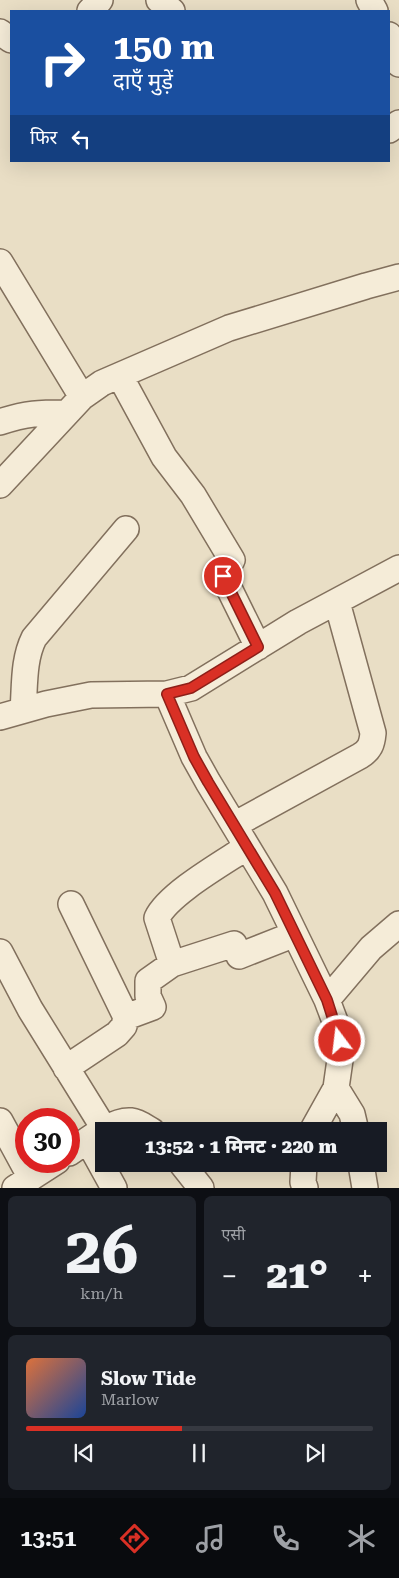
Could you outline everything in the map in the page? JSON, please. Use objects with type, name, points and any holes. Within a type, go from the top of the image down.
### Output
[{"type":"street","points":[[91,10],[100,0]]},
{"type":"street","points":[[159,0],[171,10]]},
{"type":"street","points":[[0,262],[75,405]]},
{"type":"street","points":[[0,485],[75,405],[102,383],[229,328],[399,277]]},
{"type":"street","points":[[120,376],[164,457],[193,495],[232,560],[223,576],[258,647]]},
{"type":"street","points":[[0,422],[36,412],[75,405]]},
{"type":"street","points":[[126,529],[34,638],[29,648],[12,714],[91,695],[167,694],[191,688],[298,622],[399,568]]},
{"type":"street","points":[[234,826],[367,752],[372,744],[373,733],[337,602]]},
{"type":"street","points":[[167,694],[194,757],[275,893],[327,1000],[340,1041],[340,1060],[336,1088],[317,1122]]},
{"type":"street","points":[[172,964],[157,918],[161,909],[176,895],[247,846]]},
{"type":"street","points":[[66,1068],[117,1034],[124,1026],[126,1017],[71,904]]},
{"type":"street","points":[[327,1000],[371,948],[399,924]]},
{"type":"street","points":[[126,1017],[153,1007],[148,996],[148,981],[172,964],[234,944],[239,956],[295,934]]},
{"type":"street","points":[[0,952],[30,1009],[66,1068],[87,1141],[114,1188]]},
{"type":"street","points":[[336,1088],[352,1114],[354,1122]]},
{"type":"street","points":[[0,1122],[23,1183],[38,1173]]},
{"type":"street","points":[[188,1172],[201,1188]]},
{"type":"street","points":[[304,1172],[305,1188]]},
{"type":"street","points":[[362,1172],[365,1188]]},
{"type":"route","points":[[223,576],[258,647],[191,688],[167,694],[194,757],[275,893],[327,1000],[340,1041]]}]
